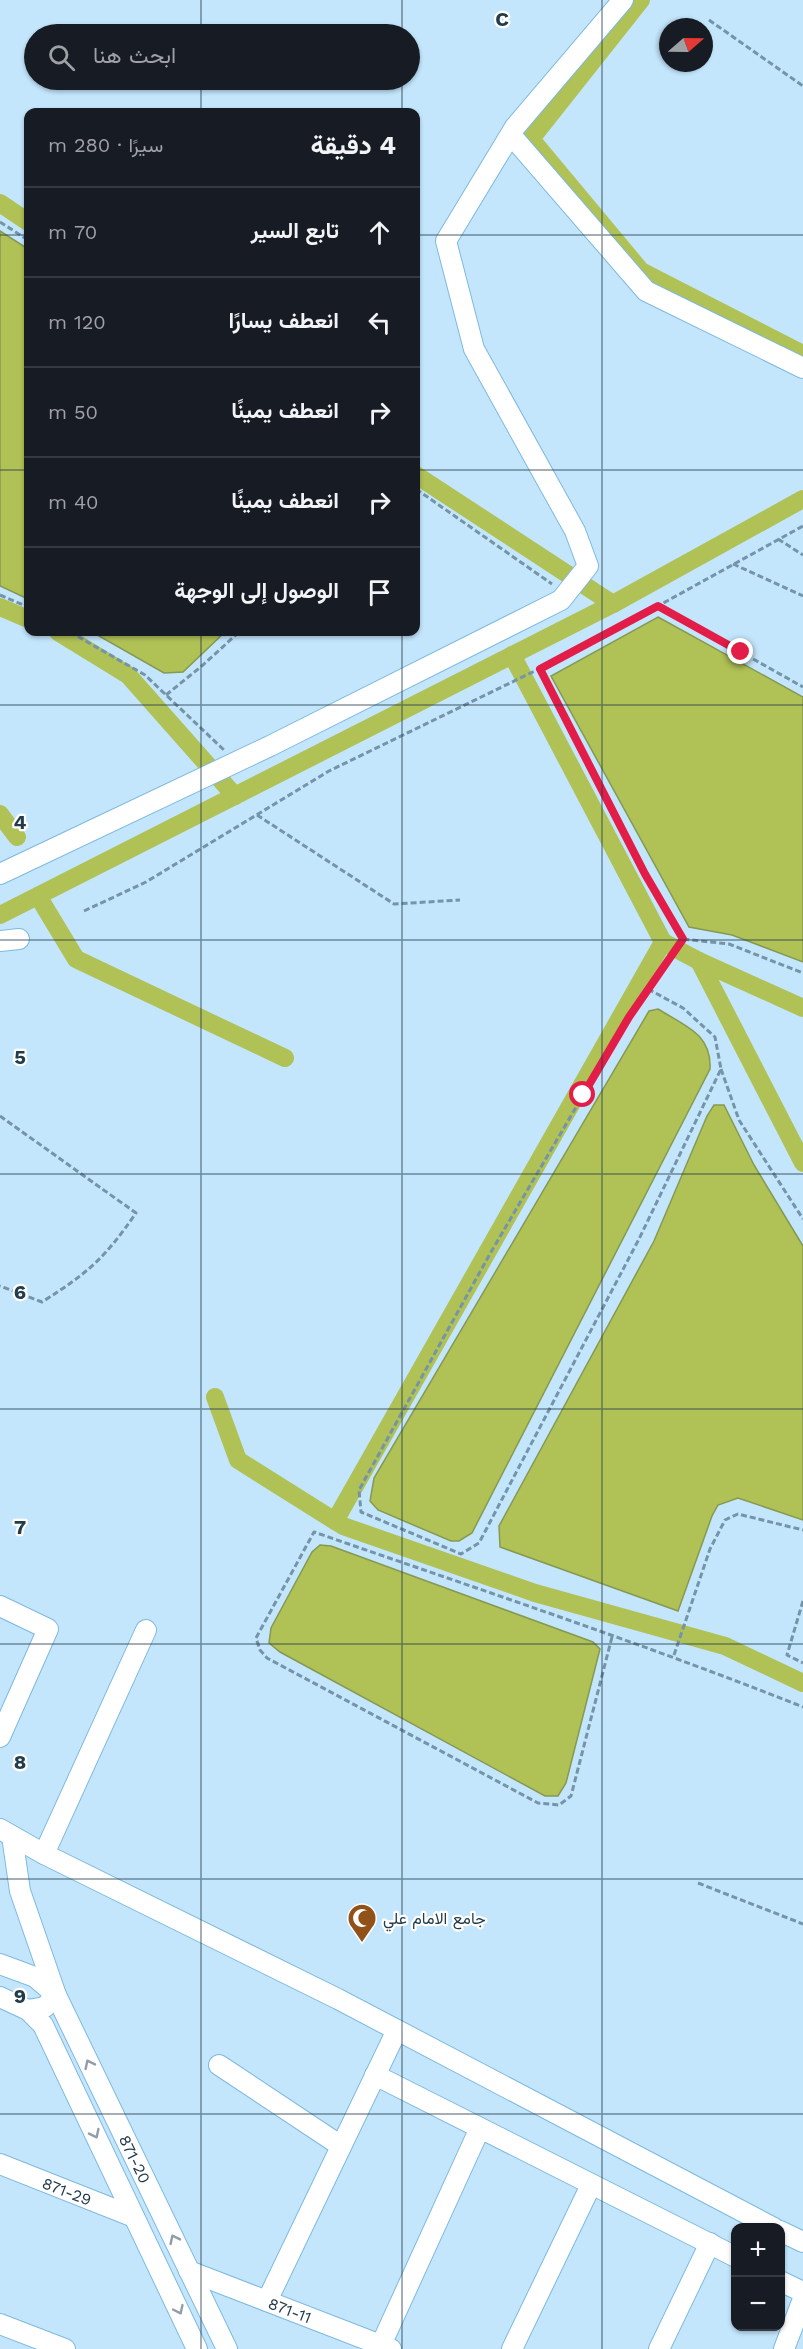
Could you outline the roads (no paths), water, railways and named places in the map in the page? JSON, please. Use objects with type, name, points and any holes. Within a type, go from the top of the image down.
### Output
[{"type":"street","points":[[0,874],[236,762],[561,600],[588,566],[574,531],[474,349],[446,241],[511,135],[623,0]]},
{"type":"street","points":[[511,135],[646,291],[803,368]]},
{"type":"street","points":[[0,1606],[48,1629],[0,1737]]},
{"type":"street","points":[[44,1854],[146,1630]]},
{"type":"street","points":[[6,1832],[44,1854],[199,1928],[397,2030],[764,2223]]},
{"type":"street","points":[[0,1997],[28,2010],[45,2007],[56,1995],[20,1891],[6,1832]]},
{"type":"street","points":[[20,1891],[22,1918],[36,1962],[28,2010]]},
{"type":"street","points":[[0,1964],[35,1977]]},
{"type":"street","name":"871-20","points":[[35,1977],[56,1995],[227,2349]]},
{"type":"street","name":"871-20","points":[[28,2010],[43,2025],[197,2349]]},
{"type":"street","points":[[267,2301],[397,2030]]},
{"type":"street","points":[[219,2065],[341,2146]]},
{"type":"street","points":[[375,2075],[731,2255]]},
{"type":"street","points":[[386,2347],[480,2128]]},
{"type":"street","name":"871-29","points":[[0,2164],[134,2217]]},
{"type":"street","points":[[512,2349],[591,2185]]},
{"type":"street","points":[[785,2233],[803,2242]]},
{"type":"street","points":[[659,2349],[710,2243]]},
{"type":"street","name":"871-11","points":[[189,2271],[386,2347]]},
{"type":"street","points":[[785,2283],[803,2292]]},
{"type":"street","points":[[784,2349],[803,2299]]},
{"type":"street","points":[[0,2324],[65,2349]]},
{"type":"waterway","points":[[641,0],[531,139],[641,271],[803,354]]},
{"type":"waterway","points":[[0,203],[24,219]]},
{"type":"waterway","points":[[420,478],[613,604]]},
{"type":"waterway","points":[[0,915],[613,604],[803,499]]},
{"type":"waterway","points":[[0,607],[24,617]]},
{"type":"waterway","points":[[65,636],[128,675],[235,796]]},
{"type":"waterway","points":[[335,1521],[663,942],[512,655]]},
{"type":"waterway","points":[[0,814],[17,837]]},
{"type":"waterway","points":[[38,896],[76,959],[285,1058]]},
{"type":"waterway","points":[[663,942],[699,961],[803,1163]]},
{"type":"waterway","points":[[699,961],[803,1008]]},
{"type":"waterway","points":[[215,1397],[238,1460],[343,1526],[535,1593],[725,1646],[803,1683]]},
{"type":"place","name":"جامع اﻻمام علي","points":[[362,1944]]}]
